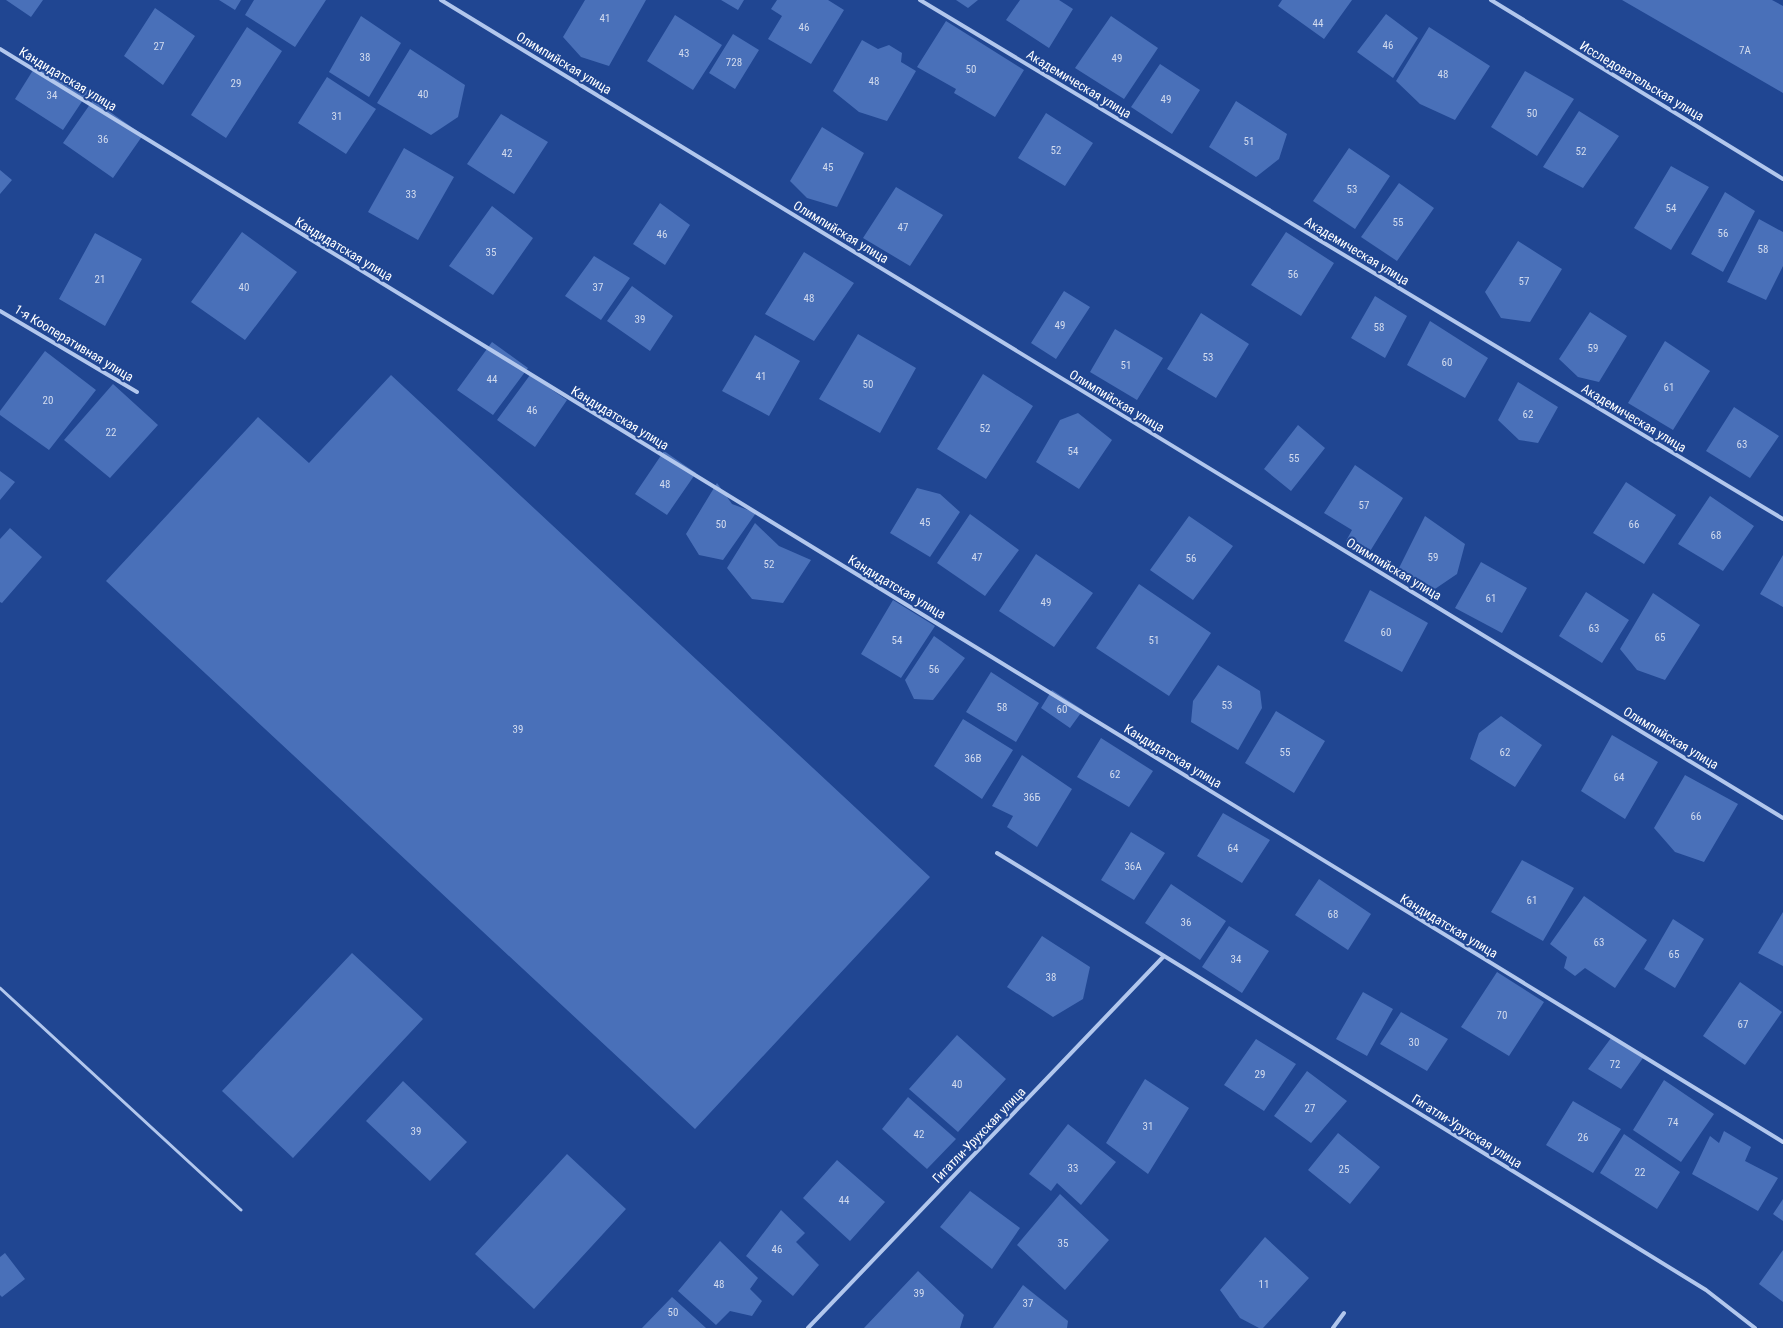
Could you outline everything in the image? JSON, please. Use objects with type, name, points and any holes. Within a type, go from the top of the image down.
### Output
[{"type":"street","name":"Олимпийская улица","points":[[442,0],[1783,818]]},
{"type":"street","name":"Академическая улица","points":[[920,0],[1783,519]]},
{"type":"street","name":"Исследовательская улица","points":[[1491,0],[1783,179]]},
{"type":"street","name":"Кандидатская улица","points":[[0,50],[1783,1142]]},
{"type":"street","name":"1-я Кооперативная улица","points":[[0,311],[137,392]]},
{"type":"street","name":"Гигатли-Урухская улица","points":[[997,853],[1706,1290],[1755,1328]]},
{"type":"street","name":"Гигатли-Урухская улица","points":[[808,1328],[1164,956]]},
{"type":"street","points":[[1333,1328],[1344,1313]]},
{"type":"lane","points":[[0,988],[241,1210]]},
{"type":"building","points":[[6,0],[43,0],[31,17]]},
{"type":"building","points":[[219,0],[241,0],[235,10]]},
{"type":"building","points":[[254,0],[326,0],[295,47],[245,15]]},
{"type":"building","points":[[585,0],[646,0],[609,66],[581,57],[563,37]]},
{"type":"building","points":[[721,0],[744,0],[738,10]]},
{"type":"building","points":[[777,0],[828,0],[844,10],[811,64],[768,39],[782,16],[771,9]]},
{"type":"building","points":[[956,0],[978,0],[968,8]]},
{"type":"building","points":[[1020,0],[1059,0],[1073,9],[1049,48],[1006,20]]},
{"type":"building","points":[[1282,0],[1352,0],[1324,39],[1278,6]]},
{"type":"building","points":[[1622,0],[1772,0],[1783,6],[1783,93]]},
{"type":"building","points":[[155,8],[195,36],[163,85],[124,56]]},
{"type":"building","points":[[1386,14],[1418,38],[1393,78],[1357,52]]},
{"type":"building","points":[[675,15],[722,45],[693,90],[647,61]]},
{"type":"building","points":[[361,16],[401,43],[369,97],[329,72]]},
{"type":"building","points":[[1111,16],[1158,48],[1124,99],[1075,68]]},
{"type":"building","points":[[946,21],[1024,70],[995,117],[954,93],[956,89],[917,67]]},
{"type":"building","points":[[247,27],[282,51],[226,138],[191,115]]},
{"type":"building","points":[[1429,27],[1490,66],[1455,120],[1420,104],[1396,81]]},
{"type":"building","points":[[733,34],[759,50],[735,89],[709,73]]},
{"type":"building","points":[[862,40],[878,49],[889,45],[902,53],[901,62],[916,71],[887,121],[859,112],[833,91]]},
{"type":"building","points":[[410,49],[465,85],[458,117],[431,135],[377,103]]},
{"type":"building","points":[[40,59],[89,91],[63,130],[15,99]]},
{"type":"building","points":[[1160,64],[1200,90],[1172,134],[1131,107]]},
{"type":"building","points":[[1525,71],[1574,99],[1537,156],[1491,127]]},
{"type":"building","points":[[327,77],[376,109],[346,154],[298,123]]},
{"type":"building","points":[[93,100],[143,135],[113,178],[63,143]]},
{"type":"building","points":[[1236,101],[1287,134],[1279,159],[1256,177],[1209,147]]},
{"type":"building","points":[[1579,111],[1619,136],[1583,188],[1543,167]]},
{"type":"building","points":[[1046,113],[1093,143],[1065,186],[1018,158]]},
{"type":"building","points":[[501,114],[548,142],[514,194],[467,164]]},
{"type":"building","points":[[822,127],[864,153],[837,207],[807,198],[790,181]]},
{"type":"building","points":[[404,148],[454,177],[418,240],[368,212]]},
{"type":"building","points":[[1349,148],[1390,176],[1355,229],[1313,201]]},
{"type":"building","points":[[1671,166],[1709,187],[1671,250],[1634,228]]},
{"type":"building","points":[[0,170],[12,180],[0,194]]},
{"type":"building","points":[[1399,183],[1434,208],[1397,261],[1361,237]]},
{"type":"building","points":[[896,187],[943,215],[910,266],[863,238]]},
{"type":"building","points":[[1725,192],[1755,211],[1723,272],[1691,254]]},
{"type":"building","points":[[660,203],[690,225],[665,265],[633,244]]},
{"type":"building","points":[[492,206],[533,238],[493,295],[449,266]]},
{"type":"building","points":[[1759,219],[1783,232],[1783,266],[1766,300],[1727,282]]},
{"type":"building","points":[[242,232],[297,272],[245,340],[191,302]]},
{"type":"building","points":[[1286,232],[1334,263],[1301,316],[1251,285]]},
{"type":"building","points":[[95,233],[142,259],[105,326],[59,299]]},
{"type":"building","points":[[1518,241],[1562,269],[1530,322],[1501,318],[1485,292]]},
{"type":"building","points":[[804,252],[854,283],[814,341],[765,314]]},
{"type":"building","points":[[594,256],[630,278],[601,320],[565,296]]},
{"type":"building","points":[[632,286],[673,316],[650,351],[607,321]]},
{"type":"building","points":[[1064,291],[1090,307],[1056,359],[1031,343]]},
{"type":"building","points":[[1375,296],[1407,316],[1385,358],[1351,338]]},
{"type":"building","points":[[1590,312],[1627,336],[1599,382],[1578,377],[1559,359]]},
{"type":"building","points":[[1201,313],[1249,344],[1216,398],[1167,369]]},
{"type":"building","points":[[1430,321],[1488,358],[1465,398],[1407,365]]},
{"type":"building","points":[[1115,329],[1163,358],[1137,400],[1090,372]]},
{"type":"building","points":[[858,334],[916,368],[880,433],[819,399]]},
{"type":"building","points":[[755,335],[800,361],[769,416],[722,391]]},
{"type":"building","points":[[1665,341],[1710,371],[1673,430],[1628,403]]},
{"type":"building","points":[[492,342],[528,368],[493,415],[457,390]]},
{"type":"building","points":[[45,351],[96,390],[49,450],[0,415],[0,411]]},
{"type":"building","points":[[983,374],[1033,406],[986,479],[937,449]]},
{"type":"building","points":[[391,375],[930,877],[695,1129],[106,581],[258,417],[309,463]]},
{"type":"building","points":[[530,375],[567,400],[535,447],[497,420]]},
{"type":"building","points":[[1518,382],[1558,407],[1538,443],[1519,440],[1498,420]]},
{"type":"building","points":[[113,384],[158,425],[110,478],[64,440]]},
{"type":"building","points":[[1734,407],[1779,436],[1750,478],[1706,451]]},
{"type":"building","points":[[1078,413],[1112,440],[1079,489],[1036,462],[1060,420]]},
{"type":"building","points":[[1298,425],[1325,448],[1291,491],[1264,469]]},
{"type":"building","points":[[664,451],[696,473],[667,515],[635,494]]},
{"type":"building","points":[[1355,465],[1403,498],[1369,553],[1346,541],[1352,530],[1324,513]]},
{"type":"building","points":[[0,471],[15,482],[0,500]]},
{"type":"building","points":[[1626,482],[1676,515],[1644,564],[1593,533]]},
{"type":"building","points":[[717,483],[732,504],[756,513],[723,560],[699,555],[686,534]]},
{"type":"building","points":[[917,488],[940,494],[960,512],[930,557],[890,533]]},
{"type":"building","points":[[1710,496],[1754,526],[1723,571],[1678,544]]},
{"type":"building","points":[[970,514],[1019,550],[985,596],[937,563]]},
{"type":"building","points":[[1189,516],[1233,546],[1193,600],[1150,570]]},
{"type":"building","points":[[1425,516],[1465,544],[1457,574],[1432,591],[1398,570]]},
{"type":"building","points":[[755,523],[779,546],[811,560],[783,603],[752,599],[727,568]]},
{"type":"building","points":[[10,528],[42,557],[2,603],[0,602],[0,539]]},
{"type":"building","points":[[1036,554],[1093,593],[1054,647],[999,611]]},
{"type":"building","points":[[1783,555],[1783,607],[1760,594]]},
{"type":"building","points":[[1481,562],[1527,588],[1502,633],[1455,608]]},
{"type":"building","points":[[1139,584],[1211,633],[1169,696],[1096,648]]},
{"type":"building","points":[[1370,590],[1428,623],[1402,672],[1344,641]]},
{"type":"building","points":[[1586,592],[1629,620],[1602,663],[1559,636]]},
{"type":"building","points":[[1653,593],[1700,625],[1665,680],[1637,670],[1620,649]]},
{"type":"building","points":[[893,600],[935,626],[901,678],[861,654]]},
{"type":"building","points":[[934,636],[965,658],[933,700],[914,699],[905,680]]},
{"type":"building","points":[[1218,665],[1260,691],[1262,708],[1238,750],[1191,722],[1193,701]]},
{"type":"building","points":[[991,672],[1039,703],[1016,742],[966,712]]},
{"type":"building","points":[[1052,690],[1083,710],[1070,728],[1041,708]]},
{"type":"building","points":[[1276,711],[1325,741],[1294,793],[1245,763]]},
{"type":"building","points":[[1501,716],[1542,745],[1515,787],[1470,759],[1479,733]]},
{"type":"building","points":[[963,719],[1013,750],[982,799],[934,766]]},
{"type":"building","points":[[1612,735],[1658,762],[1625,819],[1581,791]]},
{"type":"building","points":[[1101,738],[1153,771],[1129,807],[1077,777]]},
{"type":"building","points":[[1022,755],[1072,789],[1037,847],[1007,827],[1013,816],[992,806]]},
{"type":"building","points":[[1685,775],[1738,804],[1704,862],[1675,852],[1654,828]]},
{"type":"building","points":[[1223,813],[1270,840],[1242,883],[1197,856]]},
{"type":"building","points":[[1131,832],[1165,853],[1134,900],[1101,880]]},
{"type":"building","points":[[1522,860],[1574,888],[1543,941],[1491,912]]},
{"type":"building","points":[[1319,879],[1371,914],[1348,950],[1295,915]]},
{"type":"building","points":[[1171,884],[1226,921],[1200,960],[1145,923]]},
{"type":"building","points":[[1584,896],[1647,940],[1615,988],[1585,968],[1575,976],[1564,968],[1567,957],[1550,944]]},
{"type":"building","points":[[1783,912],[1783,966],[1758,953]]},
{"type":"building","points":[[1673,919],[1704,939],[1675,988],[1644,969]]},
{"type":"building","points":[[1229,926],[1269,951],[1242,993],[1202,967]]},
{"type":"building","points":[[1042,936],[1090,967],[1083,999],[1053,1017],[1007,987]]},
{"type":"building","points":[[352,953],[423,1019],[293,1158],[222,1091]]},
{"type":"building","points":[[1497,972],[1544,1002],[1509,1056],[1461,1027]]},
{"type":"building","points":[[1740,982],[1782,1012],[1745,1065],[1703,1036]]},
{"type":"building","points":[[1363,992],[1393,1009],[1367,1056],[1336,1039]]},
{"type":"building","points":[[1401,1012],[1448,1039],[1427,1071],[1380,1044]]},
{"type":"building","points":[[957,1035],[1006,1079],[958,1132],[909,1089]]},
{"type":"building","points":[[1611,1038],[1643,1058],[1621,1089],[1588,1069]]},
{"type":"building","points":[[1256,1039],[1296,1064],[1264,1111],[1224,1085]]},
{"type":"building","points":[[1307,1071],[1347,1101],[1311,1143],[1274,1116]]},
{"type":"building","points":[[1145,1079],[1189,1108],[1148,1174],[1106,1143]]},
{"type":"building","points":[[1664,1080],[1714,1114],[1681,1162],[1633,1130]]},
{"type":"building","points":[[403,1081],[467,1142],[430,1181],[366,1121]]},
{"type":"building","points":[[908,1097],[956,1139],[927,1169],[882,1129]]},
{"type":"building","points":[[1573,1101],[1621,1129],[1593,1173],[1546,1145]]},
{"type":"building","points":[[1068,1124],[1116,1162],[1081,1205],[1057,1183],[1051,1191],[1029,1174]]},
{"type":"building","points":[[1724,1131],[1751,1147],[1745,1161],[1778,1178],[1758,1211],[1692,1174],[1710,1136],[1719,1143]]},
{"type":"building","points":[[1338,1133],[1380,1167],[1350,1204],[1308,1170]]},
{"type":"building","points":[[1624,1134],[1680,1172],[1657,1209],[1600,1173]]},
{"type":"building","points":[[567,1154],[626,1209],[534,1309],[475,1254]]},
{"type":"building","points":[[837,1160],[885,1202],[850,1241],[803,1198]]},
{"type":"building","points":[[970,1191],[1020,1228],[992,1269],[940,1227]]},
{"type":"building","points":[[1060,1194],[1109,1240],[1065,1290],[1017,1245]]},
{"type":"building","points":[[1783,1199],[1783,1221],[1773,1214]]},
{"type":"building","points":[[781,1210],[805,1233],[796,1242],[819,1265],[793,1296],[746,1256]]},
{"type":"building","points":[[1265,1237],[1309,1278],[1263,1328],[1259,1328],[1240,1318],[1220,1290]]},
{"type":"building","points":[[720,1241],[758,1278],[750,1289],[762,1301],[752,1316],[730,1311],[716,1325],[678,1291]]},
{"type":"building","points":[[1783,1250],[1783,1302],[1759,1284]]},
{"type":"building","points":[[5,1253],[25,1279],[2,1297],[0,1295],[0,1257]]},
{"type":"building","points":[[918,1271],[964,1315],[960,1328],[864,1328]]},
{"type":"building","points":[[1023,1285],[1068,1321],[1067,1328],[993,1328]]},
{"type":"building","points":[[672,1297],[706,1328],[642,1328]]}]
